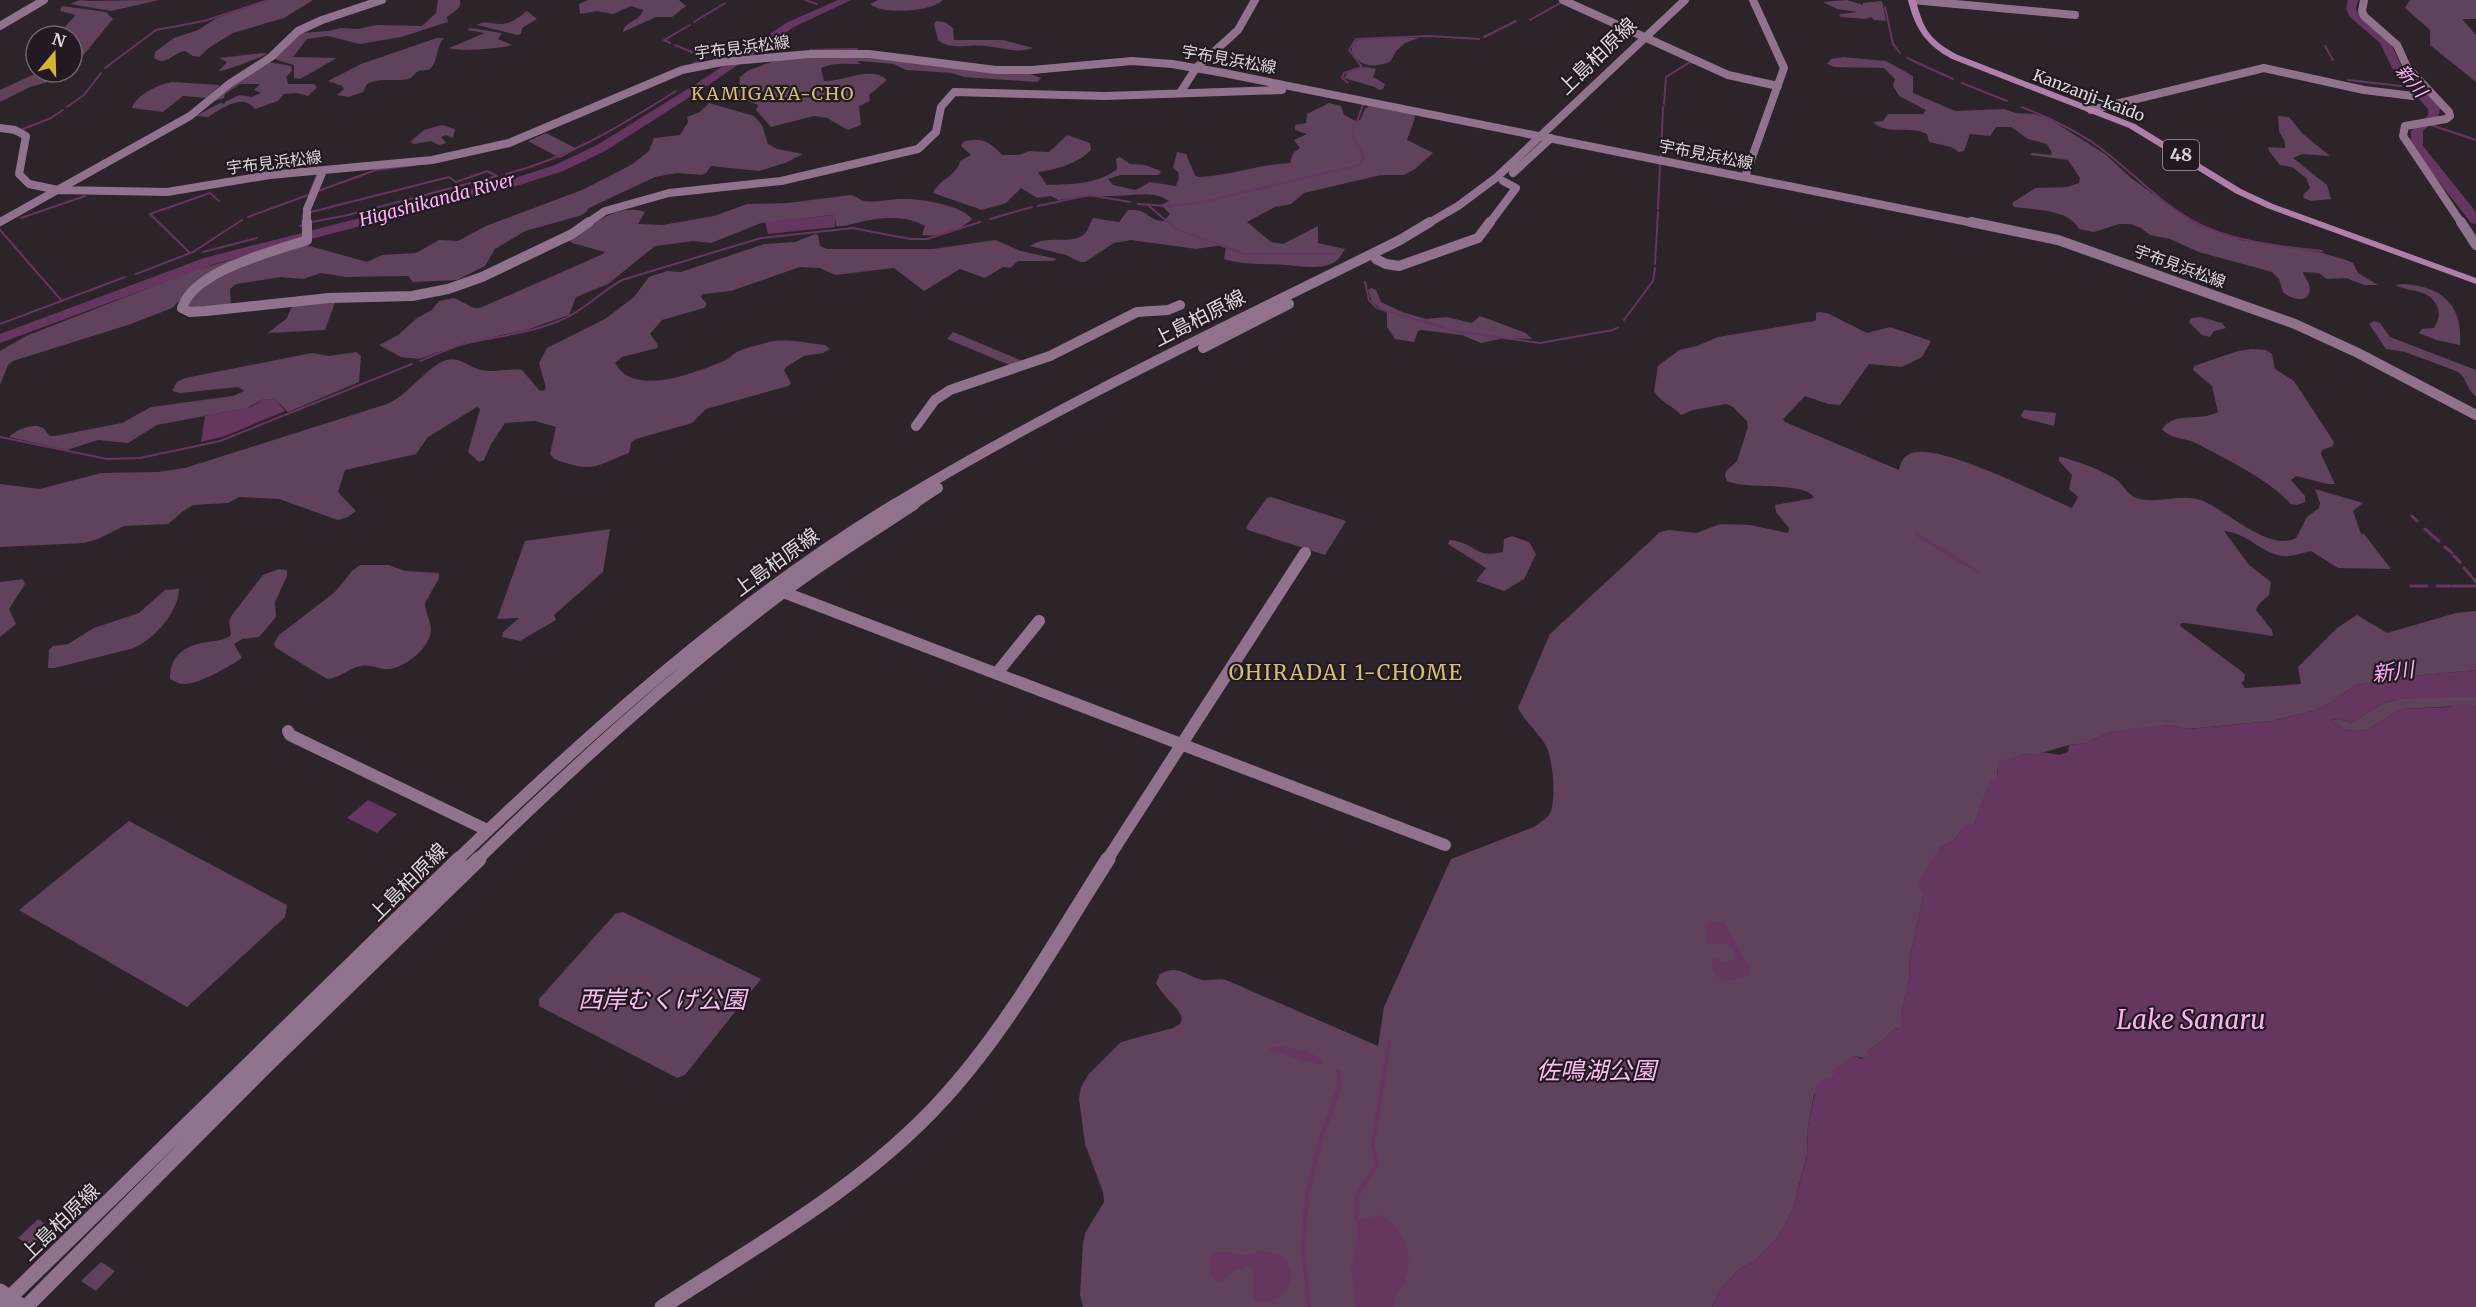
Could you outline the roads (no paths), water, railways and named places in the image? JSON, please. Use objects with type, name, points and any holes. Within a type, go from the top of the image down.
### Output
[{"type":"main road","name":"Kanzanji-kaido","points":[[1912,0],[1921,31],[1943,51],[2022,85],[2145,132],[2261,203],[2476,281]]},
{"type":"street","points":[[0,26],[44,0]]},
{"type":"street","points":[[0,222],[190,116],[229,84],[271,57],[289,37],[303,28],[382,0]]},
{"type":"street","points":[[1180,93],[1196,68],[1238,30],[1255,0]]},
{"type":"street","points":[[1563,0],[1734,77],[1778,86]]},
{"type":"street","name":"上島柏原線","points":[[12,1302],[260,1072],[561,778],[659,691],[783,592],[919,500],[1018,441],[1437,226],[1503,181],[1685,0]]},
{"type":"street","name":"上島柏原線","points":[[1648,38],[1695,0]]},
{"type":"street","points":[[1745,177],[1784,68],[1754,0]]},
{"type":"street","points":[[1912,0],[2075,15]]},
{"type":"street","points":[[2364,0],[2362,11],[2366,19],[2397,45],[2407,67],[2449,112],[2450,116],[2446,120],[2403,128],[2404,139],[2476,245]]},
{"type":"street","name":"宇布見浜松線","points":[[0,128],[17,130],[25,135],[27,140],[19,170],[21,178],[36,187],[58,190],[177,192],[270,175],[398,165],[488,149],[528,136],[665,76],[695,67],[729,61],[848,53],[883,55],[996,70],[1032,70],[1132,61],[1196,68],[2037,235],[2080,246],[2295,324],[2344,346],[2476,415]]},
{"type":"street","points":[[2091,110],[2264,68],[2361,89],[2413,96]]},
{"type":"street","points":[[323,171],[307,209],[308,234],[302,244],[214,273],[202,281],[184,301],[182,308],[196,312],[316,299],[400,297],[454,288],[572,234],[605,211],[669,193],[781,181],[918,149],[936,132],[941,107],[954,92],[1106,96],[1295,87]]},
{"type":"street","name":"上島柏原線","points":[[12,1302],[487,830],[555,766],[664,671],[771,587],[850,533],[954,468],[1010,437],[1430,223],[1490,182],[1546,137]]},
{"type":"street","points":[[1376,259],[1386,264],[1399,266],[1478,238],[1486,231],[1516,188],[1503,181]]},
{"type":"street","points":[[916,426],[935,400],[950,390],[1050,356],[1137,312],[1168,310],[1180,305]]},
{"type":"street","points":[[662,1307],[854,1179],[898,1143],[944,1098],[996,1032],[1305,553]]},
{"type":"street","points":[[783,592],[1445,845]]},
{"type":"street","points":[[997,673],[1039,621]]},
{"type":"street","points":[[288,731],[290,735],[487,830]]},
{"type":"water","points":[[835,216],[835,227],[768,234],[765,222]]},
{"type":"water","points":[[264,399],[276,400],[285,411],[225,436],[201,442],[205,416],[251,407]]},
{"type":"water","name":"Lake Sanaru","points":[[2476,670],[2476,697],[2399,699],[2382,704],[2351,723],[2340,719],[2331,720],[2344,729],[2366,730],[2402,709],[2451,707],[2457,704],[2476,705],[2476,1307],[1712,1307],[1719,1291],[1738,1270],[1755,1261],[1779,1236],[1793,1208],[1807,1156],[1808,1126],[1817,1083],[1833,1077],[1833,1071],[1854,1056],[1862,1059],[1869,1056],[1867,1051],[1883,1041],[1895,1028],[1901,1029],[1901,1015],[1909,980],[1910,956],[1924,894],[1917,885],[1939,848],[1954,840],[1969,823],[1974,824],[1991,779],[1998,779],[1997,762],[2022,754],[2034,755],[2041,752],[2060,755],[2068,752],[2069,745],[2086,743],[2111,732],[2136,728],[2170,725],[2188,729],[2272,721],[2313,711],[2332,702],[2355,685],[2413,680],[2413,676]]},
{"type":"water","points":[[368,800],[397,814],[377,833],[347,818]]},
{"type":"water","points":[[1710,921],[1724,923],[1749,966],[1750,974],[1730,980],[1718,977],[1714,972],[1713,958],[1723,962],[1734,960],[1737,955],[1728,944],[1706,943]]},
{"type":"water","points":[[1273,1046],[1308,1052],[1324,1063],[1320,1065],[1271,1051],[1270,1048]]},
{"type":"water","points":[[1380,1215],[1395,1226],[1405,1242],[1408,1252],[1408,1271],[1396,1296],[1394,1307],[1356,1307],[1351,1269],[1357,1242],[1357,1220]]},
{"type":"water","points":[[1261,1251],[1281,1255],[1290,1272],[1288,1288],[1283,1295],[1275,1299],[1265,1302],[1254,1301],[1253,1274],[1250,1266],[1237,1270],[1220,1282],[1211,1274],[1210,1262],[1213,1253],[1244,1255]]},
{"type":"waterway","points":[[105,68],[156,30],[204,21],[268,0]]},
{"type":"waterway","points":[[805,0],[817,4]]},
{"type":"waterway","name":"Higashikanda River","points":[[0,339],[209,261],[519,181],[559,168],[601,148],[703,84],[790,25],[846,0]]},
{"type":"waterway","name":"新川","points":[[2353,0],[2351,9],[2354,15],[2385,42],[2396,66],[2434,108],[2434,116],[2417,131],[2417,146],[2476,220]]},
{"type":"waterway","points":[[1530,20],[1562,2]]},
{"type":"waterway","points":[[694,22],[725,3]]},
{"type":"waterway","points":[[1885,7],[1893,44],[1900,53]]},
{"type":"waterway","points":[[1484,37],[1516,21]]},
{"type":"waterway","points":[[670,43],[664,40],[690,25]]},
{"type":"waterway","points":[[1348,83],[1342,78],[1344,73],[1362,67],[1349,50],[1356,39],[1429,36],[1479,39]]},
{"type":"waterway","points":[[675,45],[706,58],[691,65]]},
{"type":"waterway","points":[[2325,46],[2333,60]]},
{"type":"waterway","points":[[810,50],[857,49]]},
{"type":"waterway","points":[[1907,58],[1953,79]]},
{"type":"waterway","points":[[1664,104],[1666,77],[1690,62],[1694,63]]},
{"type":"waterway","points":[[67,107],[84,95],[101,73]]},
{"type":"waterway","points":[[2348,80],[2401,86]]},
{"type":"waterway","points":[[1962,83],[2007,101]]},
{"type":"waterway","points":[[506,174],[573,150],[676,91]]},
{"type":"waterway","points":[[1138,204],[1168,206],[1202,202],[1360,165],[1364,157],[1352,135],[1363,105]]},
{"type":"waterway","points":[[1661,156],[1663,107]]},
{"type":"waterway","points":[[2022,107],[2090,141],[2161,199],[2201,225],[2245,240],[2322,251]]},
{"type":"waterway","points":[[18,131],[51,118],[63,110]]},
{"type":"waterway","points":[[2431,125],[2476,140]]},
{"type":"waterway","points":[[1658,209],[1660,164]]},
{"type":"waterway","points":[[318,191],[376,170],[415,165]]},
{"type":"waterway","points":[[311,212],[449,177],[456,182],[487,171],[497,176],[348,215],[312,222]]},
{"type":"waterway","points":[[310,192],[317,175]]},
{"type":"waterway","points":[[190,253],[150,214],[210,193],[219,201]]},
{"type":"waterway","points":[[248,217],[308,195]]},
{"type":"waterway","points":[[1038,206],[1089,195],[1130,202]]},
{"type":"waterway","points":[[21,218],[85,196]]},
{"type":"waterway","points":[[1149,206],[1176,229],[1244,254],[1334,254]]},
{"type":"waterway","points":[[990,219],[1032,207]]},
{"type":"waterway","points":[[1655,264],[1658,212]]},
{"type":"waterway","points":[[300,226],[302,226],[303,214]]},
{"type":"waterway","points":[[136,274],[193,252],[242,220]]},
{"type":"waterway","points":[[420,361],[461,345],[550,324],[577,312],[622,280],[761,238],[853,228],[910,239],[927,239],[980,222]]},
{"type":"waterway","points":[[0,230],[62,301]]},
{"type":"waterway","points":[[203,252],[257,238]]},
{"type":"waterway","points":[[1624,320],[1653,281],[1655,268]]},
{"type":"waterway","points":[[62,301],[125,277]]},
{"type":"waterway","points":[[1365,282],[1369,300],[1377,308],[1455,331],[1540,343],[1613,330],[1618,327]]},
{"type":"waterway","points":[[0,324],[62,301]]},
{"type":"waterway","points":[[0,437],[107,459],[140,458],[220,441],[412,364]]},
{"type":"waterway","points":[[2412,516],[2417,521]]},
{"type":"waterway","points":[[2425,529],[2439,541]]},
{"type":"waterway","points":[[1916,534],[1978,572]]},
{"type":"waterway","points":[[2445,547],[2452,553]]},
{"type":"waterway","points":[[2454,556],[2460,562]]},
{"type":"waterway","points":[[2464,568],[2471,576]]},
{"type":"waterway","points":[[2473,578],[2476,582]]},
{"type":"waterway","points":[[2411,586],[2427,586]]},
{"type":"waterway","points":[[2437,586],[2450,586]]},
{"type":"waterway","points":[[2453,586],[2475,586]]},
{"type":"waterway","points":[[1357,1220],[1358,1195],[1377,1164],[1373,1145],[1389,1042]]},
{"type":"waterway","points":[[1309,1307],[1303,1248],[1307,1194],[1320,1141],[1340,1086],[1338,1072]]},
{"type":"district","name":"KAMIGAYA-CHO","points":[[773,94]]},
{"type":"district","name":"OHIRADAI 1-CHOME","points":[[1346,673]]},
{"type":"park label","name":"西岸むくげ公園","points":[[662,1000]]},
{"type":"park label","name":"佐鳴湖公園","points":[[1596,1071]]}]
